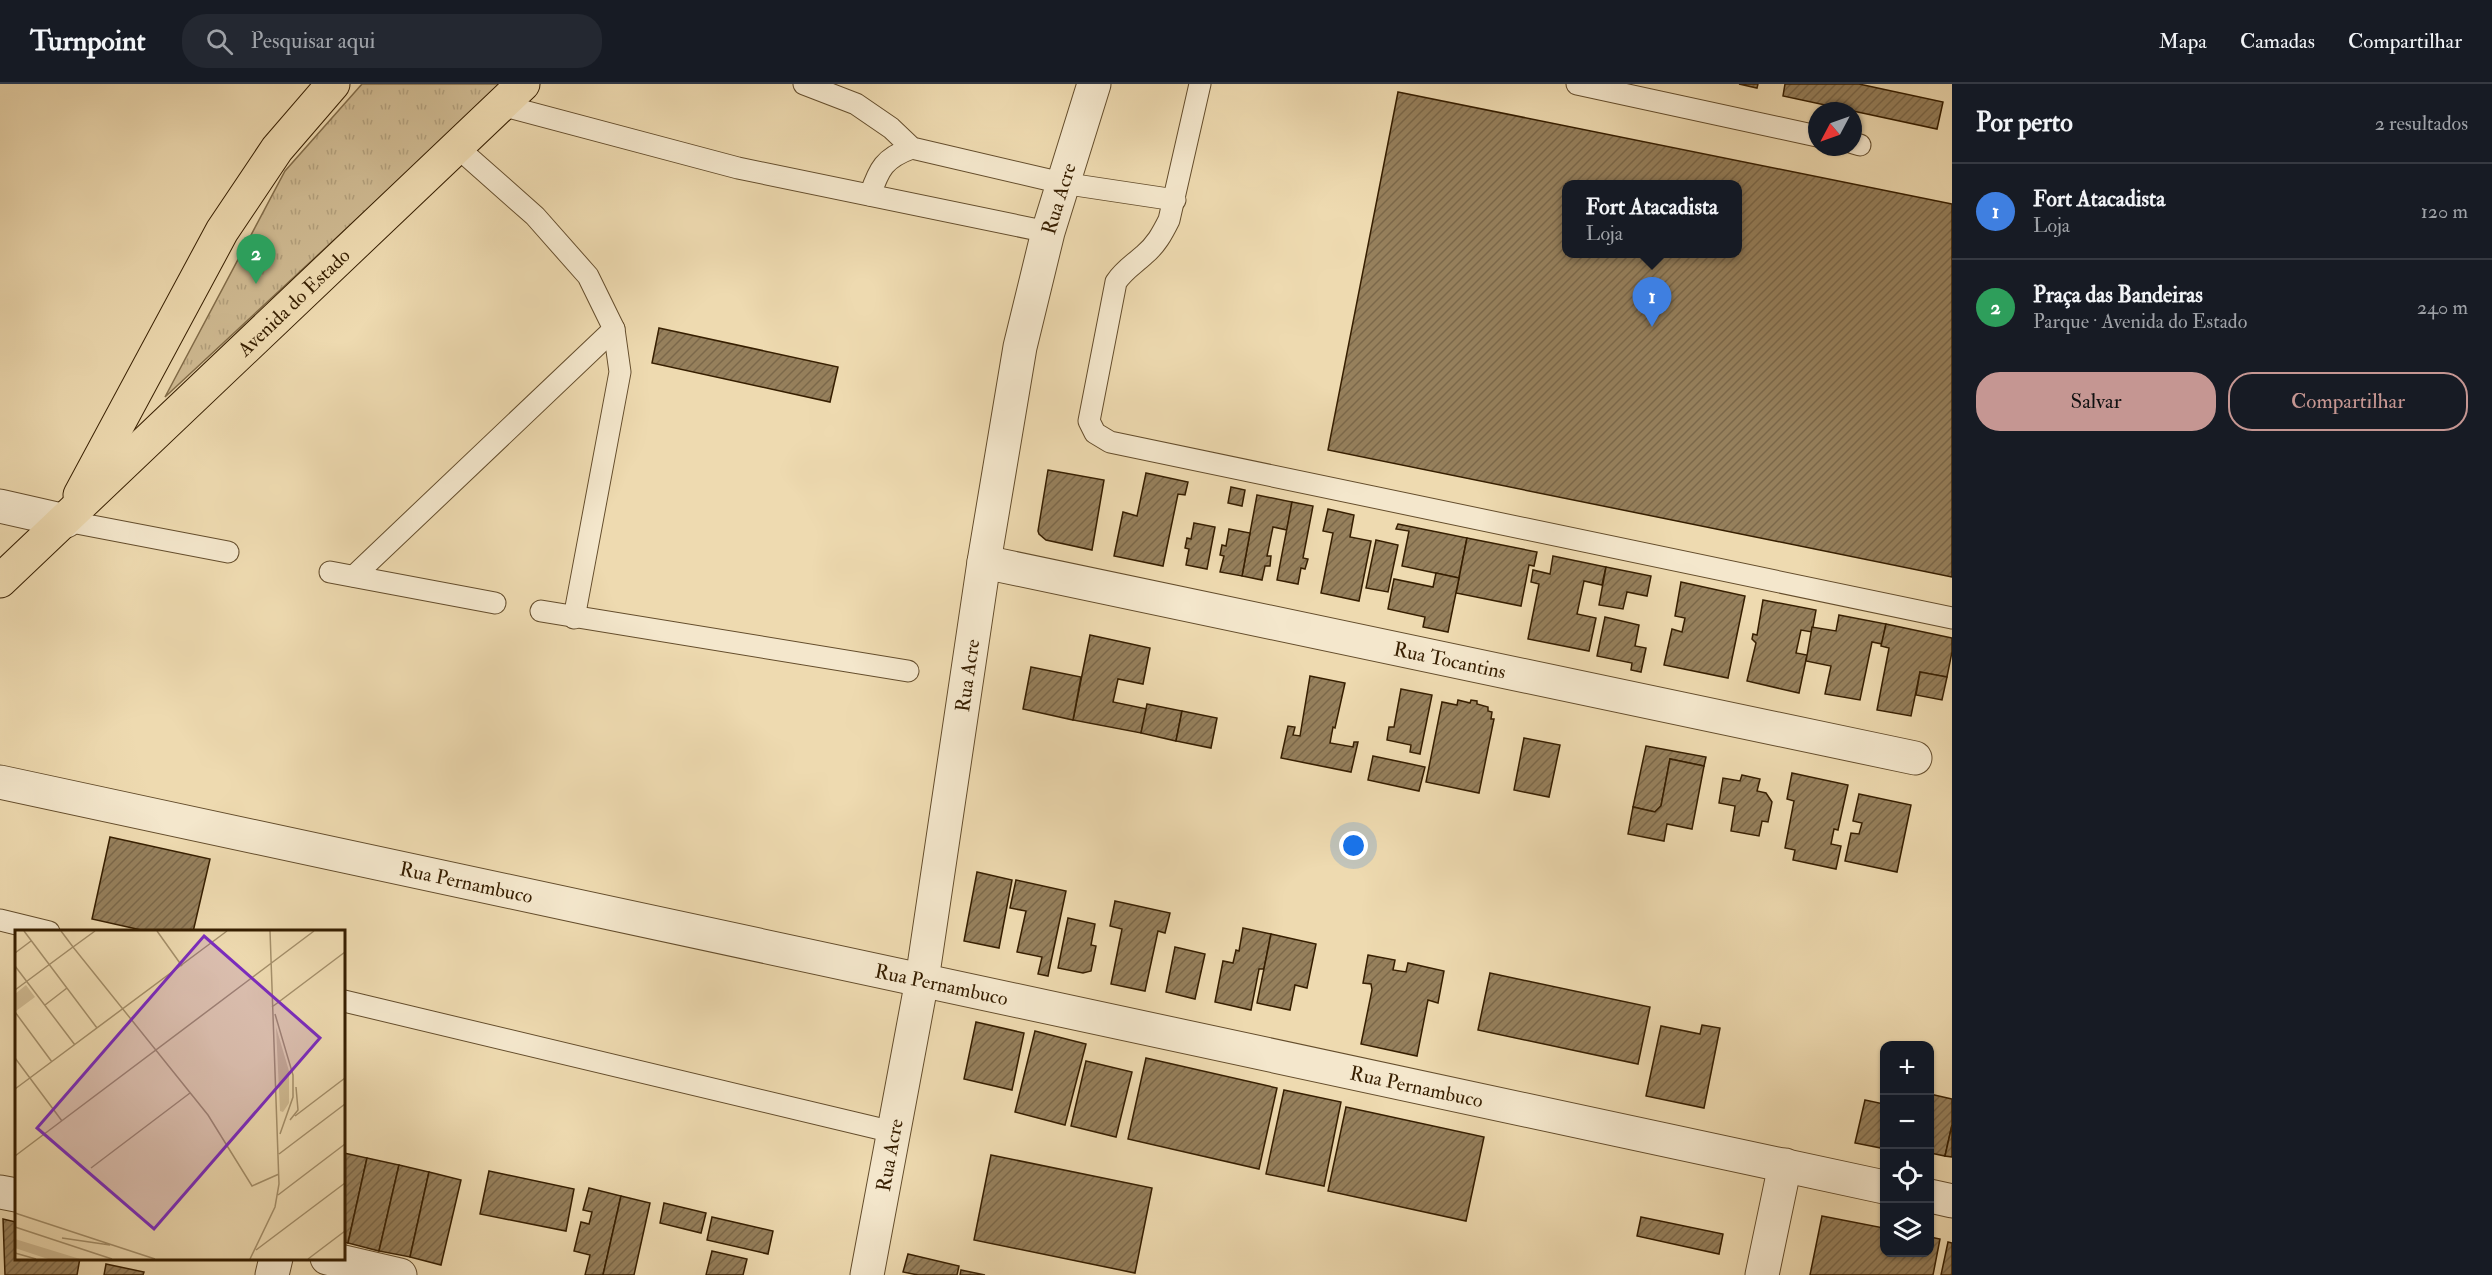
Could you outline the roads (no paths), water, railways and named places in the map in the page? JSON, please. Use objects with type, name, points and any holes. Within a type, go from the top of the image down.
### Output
[{"type":"main road","name":"Avenida do Estado","points":[[66,521],[222,231],[277,149],[333,84]]},
{"type":"main road","name":"Avenida do Estado","points":[[0,581],[66,521],[512,95]]},
{"type":"street","name":"Rua Acre","points":[[867,1275],[922,980],[984,562],[1020,347],[1048,232],[1094,84]]},
{"type":"street","points":[[0,507],[66,521]]},
{"type":"street","name":"Rua Tocantins","points":[[984,562],[1915,758]]},
{"type":"street","name":"Rua Pernambuco","points":[[0,782],[1880,1186]]},
{"type":"street","points":[[1762,1275],[1785,1165]]},
{"type":"street","points":[[0,1192],[15,1195]]},
{"type":"street","points":[[1934,1197],[1952,1201]]},
{"type":"street","points":[[272,1275],[276,1260]]},
{"type":"street","points":[[336,1260],[400,1275]]},
{"type":"lane","points":[[804,84],[856,104],[891,128],[912,148],[1062,183],[1175,200]]},
{"type":"lane","points":[[1200,84],[1169,220],[1159,240],[1124,270],[1116,282],[1089,421],[1095,433],[1110,442],[1952,618]]},
{"type":"lane","points":[[1577,84],[1808,134]]},
{"type":"lane","points":[[512,95],[738,168],[1048,232]]},
{"type":"lane","points":[[457,147],[535,216],[588,276],[614,329],[620,372],[574,618]]},
{"type":"lane","points":[[870,195],[878,172],[887,160],[912,148]]},
{"type":"lane","points":[[354,576],[614,329]]},
{"type":"lane","points":[[66,521],[228,552]]},
{"type":"lane","points":[[330,572],[495,603]]},
{"type":"lane","points":[[541,611],[908,670]]},
{"type":"lane","points":[[0,920],[40,930]]},
{"type":"lane","points":[[345,1001],[893,1132]]},
{"type":"place","name":"Praça das Bandeiras","points":[[256,284]]},
{"type":"place","name":"Fort Atacadista","points":[[1652,327]]}]
